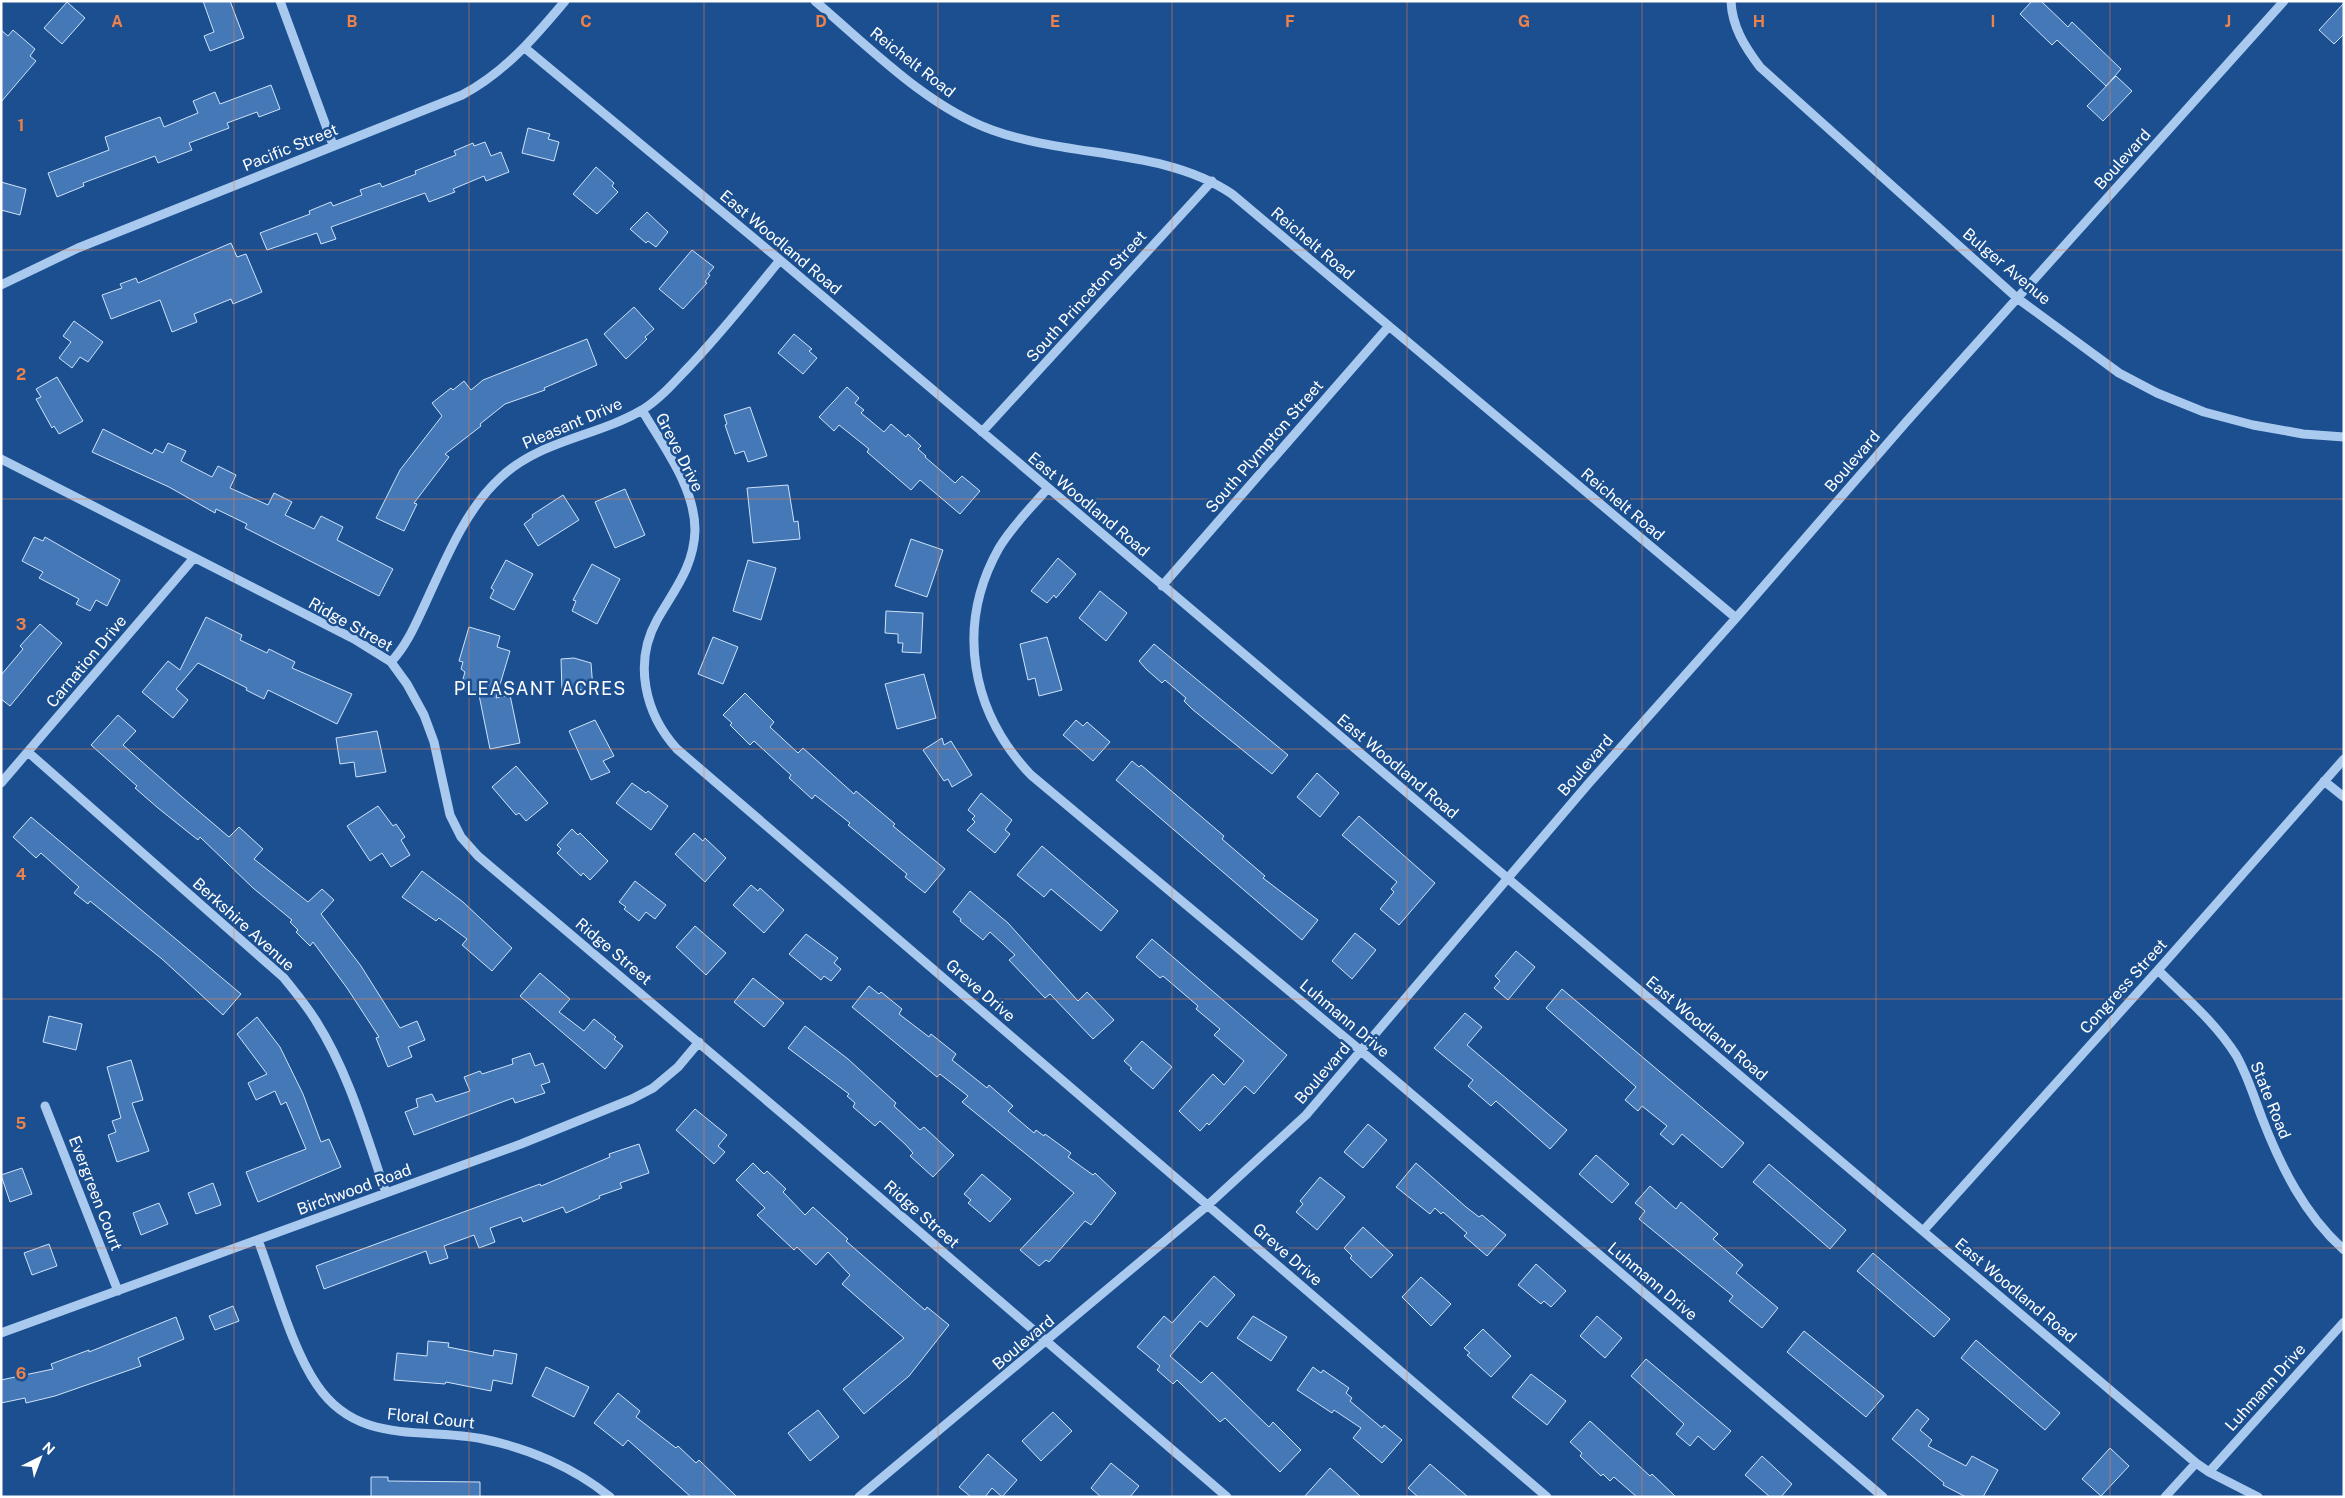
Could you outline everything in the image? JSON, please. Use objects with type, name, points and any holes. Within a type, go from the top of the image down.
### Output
[{"type":"street","points":[[280,1],[334,145]]},
{"type":"street","name":"Pacific Street","points":[[1,285],[78,248],[462,95],[489,79],[525,48],[565,1]]},
{"type":"street","name":"Reichelt Road","points":[[815,1],[928,96],[954,113],[991,130],[1022,139],[1186,170],[1212,180],[1232,194],[1736,618]]},
{"type":"street","name":"Bulger Avenue","points":[[1731,1],[1736,27],[1746,48],[1760,66],[2017,298],[2119,374],[2157,393],[2204,412],[2253,425],[2303,434],[2344,437]]},
{"type":"street","name":"Boulevard","points":[[859,1497],[1208,1205],[1288,1133],[1589,782],[2017,298],[2284,1]]},
{"type":"street","name":"East Woodland Road","points":[[525,48],[780,260],[2196,1463],[2209,1472],[2258,1497]]},
{"type":"street","name":"South Princeton Street","points":[[982,432],[1212,180]]},
{"type":"street","name":"Pleasant Drive","points":[[391,662],[405,645],[442,569],[475,508],[500,478],[527,457],[544,448],[642,410],[668,389],[699,356],[780,260]]},
{"type":"street","name":"South Plympton Street","points":[[1162,586],[1389,326]]},
{"type":"street","name":"Greve Drive","points":[[642,410],[677,470],[688,495],[694,517],[691,559],[675,592],[656,621],[646,648],[644,672],[646,693],[653,716],[663,734],[685,756],[1547,1497]]},
{"type":"street","name":"Ridge Street","points":[[1,459],[193,559],[354,639],[391,662],[407,684],[424,715],[434,742],[450,815],[461,838],[478,856],[699,1042],[1227,1497]]},
{"type":"street","name":"Luhmann Drive","points":[[1048,489],[1001,546],[989,570],[978,605],[974,637],[976,670],[987,712],[1014,758],[1031,775],[1361,1050],[1883,1497]]},
{"type":"street","name":"Carnation Drive","points":[[1,783],[193,559]]},
{"type":"street","name":"Berkshire Avenue","points":[[28,752],[284,978],[316,1021],[336,1058],[353,1098],[386,1193]]},
{"type":"street","name":"Congress Street","points":[[1923,1231],[2158,970],[2344,759]]},
{"type":"street","points":[[2324,782],[2344,797]]},
{"type":"street","name":"State Road","points":[[2158,970],[2219,1031],[2237,1056],[2278,1159],[2295,1191],[2319,1224],[2344,1250]]},
{"type":"street","name":"Birchwood Road","points":[[1,1333],[521,1144],[632,1099],[653,1088],[678,1067],[699,1042]]},
{"type":"street","name":"Evergreen Court","points":[[45,1106],[118,1291]]},
{"type":"street","name":"Floral Court","points":[[258,1240],[303,1362],[318,1386],[340,1409],[354,1419],[396,1433],[483,1439],[518,1449],[556,1463],[610,1497]]},
{"type":"street","name":"Luhmann Drive","points":[[2209,1472],[2344,1322]]},
{"type":"street","points":[[2165,1497],[2196,1463]]},
{"type":"building","points":[[203,1],[230,1],[244,38],[210,51],[204,36],[214,32]]},
{"type":"building","points":[[2032,1],[2041,1],[2068,27],[2072,22],[2121,69],[2106,86],[2057,40],[2052,45],[2020,14]]},
{"type":"building","points":[[67,2],[85,18],[62,44],[44,28]]},
{"type":"building","points":[[2344,3],[2344,34],[2334,44],[2319,30]]},
{"type":"building","points":[[1,30],[8,36],[13,30],[35,49],[30,56],[36,61],[1,102]]},
{"type":"building","points":[[2116,76],[2132,91],[2103,121],[2087,106]]},
{"type":"building","points":[[271,85],[280,109],[259,117],[257,112],[227,123],[229,128],[189,143],[192,150],[158,163],[155,156],[83,183],[84,186],[57,197],[48,173],[109,150],[105,137],[160,117],[164,127],[198,113],[193,101],[215,92],[220,104]]},
{"type":"building","points":[[528,128],[550,134],[548,139],[559,142],[554,161],[522,153]]},
{"type":"building","points":[[485,142],[491,156],[501,152],[509,172],[486,181],[484,176],[453,189],[455,192],[429,202],[425,193],[331,227],[336,239],[321,244],[317,233],[267,250],[260,233],[310,214],[309,211],[331,202],[333,206],[362,195],[360,190],[380,183],[382,187],[416,174],[415,171],[456,155],[454,151],[473,143],[474,146]]},
{"type":"building","points":[[596,167],[614,183],[612,186],[618,192],[597,214],[573,194]]},
{"type":"building","points":[[1,182],[26,189],[20,215],[1,210]]},
{"type":"building","points":[[647,212],[668,232],[656,247],[648,241],[646,243],[630,229]]},
{"type":"building","points":[[231,243],[237,257],[246,254],[262,292],[233,304],[231,299],[194,314],[197,322],[172,332],[160,300],[111,319],[102,295],[122,288],[120,284],[136,278],[138,283]]},
{"type":"building","points":[[692,250],[714,267],[708,274],[710,275],[705,282],[707,283],[683,309],[659,289]]},
{"type":"building","points":[[634,307],[654,329],[645,337],[647,339],[626,359],[604,334]]},
{"type":"building","points":[[74,321],[103,342],[88,362],[80,357],[72,368],[59,358],[71,342],[63,336]]},
{"type":"building","points":[[794,334],[812,349],[809,351],[817,358],[803,374],[778,353]]},
{"type":"building","points":[[587,339],[597,365],[544,388],[545,390],[505,404],[480,424],[481,426],[445,454],[449,457],[414,503],[417,504],[404,531],[376,518],[400,470],[442,416],[432,403],[451,388],[453,390],[464,381],[471,390],[483,380]]},
{"type":"building","points":[[57,377],[83,421],[59,434],[54,426],[52,428],[36,399],[41,397],[36,389]]},
{"type":"building","points":[[847,387],[859,398],[855,403],[864,410],[861,413],[884,432],[891,424],[906,437],[908,434],[921,446],[918,449],[925,457],[955,483],[962,476],[980,491],[960,514],[920,480],[911,490],[867,452],[869,449],[839,425],[834,431],[819,417]]},
{"type":"building","points":[[750,407],[767,456],[748,462],[744,451],[735,454],[725,425],[727,424],[724,415]]},
{"type":"building","points":[[103,429],[152,454],[155,449],[163,453],[168,443],[186,451],[181,461],[212,477],[218,466],[236,475],[230,488],[268,505],[274,493],[292,502],[285,515],[314,529],[321,516],[343,527],[337,540],[393,569],[379,596],[245,528],[247,524],[216,509],[215,513],[169,487],[92,452]]},
{"type":"building","points":[[788,485],[794,522],[798,521],[800,539],[753,543],[747,488]]},
{"type":"building","points":[[625,489],[645,535],[615,548],[595,502]]},
{"type":"building","points":[[563,495],[579,520],[538,546],[524,524],[533,517],[532,515]]},
{"type":"building","points":[[34,537],[43,541],[45,537],[120,580],[107,606],[96,600],[90,611],[76,604],[79,599],[39,578],[43,572],[22,561]]},
{"type":"building","points":[[911,539],[943,550],[927,597],[895,586]]},
{"type":"building","points":[[1058,558],[1076,574],[1056,598],[1054,595],[1047,603],[1031,591]]},
{"type":"building","points":[[506,560],[533,574],[514,610],[490,598],[494,590],[491,588]]},
{"type":"building","points":[[748,560],[776,568],[761,620],[733,611]]},
{"type":"building","points":[[592,564],[620,579],[597,624],[572,611],[576,601],[573,600]]},
{"type":"building","points":[[1100,591],[1127,613],[1106,641],[1079,618]]},
{"type":"building","points":[[886,611],[923,613],[921,653],[902,652],[903,643],[898,643],[898,634],[885,633]]},
{"type":"building","points":[[206,617],[242,635],[240,640],[267,653],[269,649],[295,662],[292,668],[352,694],[337,724],[268,690],[264,699],[246,690],[247,688],[198,663],[176,689],[188,700],[173,718],[142,692],[168,661],[180,670]]},
{"type":"building","points":[[40,624],[62,643],[10,706],[1,699],[1,675],[23,649],[20,646]]},
{"type":"building","points":[[469,627],[500,636],[497,647],[510,651],[496,698],[510,695],[520,743],[490,749],[479,695],[460,689],[465,672],[461,669],[463,662],[459,661]]},
{"type":"building","points":[[713,637],[738,647],[723,684],[698,674]]},
{"type":"building","points":[[1047,637],[1062,690],[1039,696],[1035,678],[1028,680],[1020,644]]},
{"type":"building","points":[[1154,644],[1288,755],[1272,774],[1192,709],[1184,701],[1186,698],[1165,680],[1162,683],[1146,669],[1139,661]]},
{"type":"building","points":[[574,658],[591,663],[593,689],[562,691],[561,659]]},
{"type":"building","points":[[924,674],[936,718],[897,729],[885,684]]},
{"type":"building","points":[[745,693],[774,722],[770,727],[798,753],[803,748],[854,794],[856,791],[895,824],[893,826],[945,869],[925,893],[905,877],[907,874],[848,825],[850,823],[815,795],[812,799],[789,778],[791,775],[754,741],[750,745],[730,725],[732,723],[723,715]]},
{"type":"building","points":[[118,715],[136,731],[123,745],[229,837],[239,827],[263,849],[254,859],[308,902],[322,889],[334,900],[321,914],[361,966],[400,1028],[417,1021],[425,1040],[408,1047],[412,1057],[388,1067],[376,1038],[379,1037],[347,988],[313,942],[310,946],[296,932],[298,930],[290,922],[292,920],[253,888],[200,837],[198,840],[135,788],[137,786],[91,745]]},
{"type":"building","points":[[595,720],[614,756],[603,761],[610,772],[591,780],[569,731]]},
{"type":"building","points":[[1076,720],[1083,726],[1087,722],[1110,742],[1093,761],[1063,735]]},
{"type":"building","points":[[377,731],[386,772],[356,777],[354,762],[340,764],[336,738]]},
{"type":"building","points":[[942,738],[944,745],[951,741],[972,775],[952,787],[948,779],[944,781],[923,750]]},
{"type":"building","points":[[1132,761],[1139,767],[1141,765],[1224,836],[1222,839],[1265,876],[1263,878],[1318,920],[1302,940],[1116,780]]},
{"type":"building","points":[[516,766],[548,803],[526,821],[519,813],[516,815],[492,787]]},
{"type":"building","points":[[1317,773],[1339,793],[1320,817],[1297,797]]},
{"type":"building","points":[[632,783],[646,793],[648,791],[668,806],[651,830],[616,803]]},
{"type":"building","points":[[981,793],[1012,820],[1005,830],[1010,834],[995,853],[967,830],[975,822],[972,819],[975,816],[968,810]]},
{"type":"building","points":[[378,806],[393,826],[396,824],[405,837],[401,840],[410,855],[391,867],[382,853],[370,861],[347,826]]},
{"type":"building","points":[[1359,816],[1435,883],[1399,925],[1380,909],[1394,892],[1391,889],[1397,882],[1342,835]]},
{"type":"building","points":[[31,817],[241,994],[223,1015],[162,959],[90,901],[88,904],[74,893],[79,887],[41,853],[36,858],[13,837]]},
{"type":"building","points":[[572,829],[578,835],[580,833],[608,861],[590,880],[583,873],[581,876],[557,853],[561,849],[557,845]]},
{"type":"building","points":[[694,833],[703,841],[705,838],[726,858],[705,882],[675,854]]},
{"type":"building","points":[[1042,846],[1118,911],[1101,931],[1051,889],[1044,897],[1017,875]]},
{"type":"building","points":[[422,871],[463,902],[512,948],[492,971],[462,945],[467,939],[439,918],[436,921],[402,897]]},
{"type":"building","points":[[635,881],[666,905],[655,919],[646,912],[639,921],[624,909],[626,907],[619,902]]},
{"type":"building","points":[[751,885],[758,891],[760,888],[784,910],[764,933],[733,905]]},
{"type":"building","points":[[970,891],[1008,923],[1078,1001],[1087,992],[1114,1020],[1093,1039],[1050,994],[1045,998],[1009,960],[1015,955],[990,932],[983,940],[960,921],[961,919],[953,912]]},
{"type":"building","points":[[695,926],[726,953],[706,975],[676,947]]},
{"type":"building","points":[[1355,933],[1376,950],[1352,979],[1332,961]]},
{"type":"building","points":[[806,934],[838,958],[834,963],[841,969],[831,981],[824,976],[821,980],[789,954]]},
{"type":"building","points":[[1152,939],[1287,1055],[1254,1094],[1245,1086],[1209,1125],[1207,1123],[1200,1131],[1179,1111],[1213,1074],[1224,1085],[1244,1061],[1214,1035],[1220,1029],[1196,1009],[1198,1006],[1163,976],[1160,978],[1136,957]]},
{"type":"building","points":[[1516,951],[1535,967],[1508,1000],[1494,988],[1500,981],[1495,976]]},
{"type":"building","points":[[540,973],[570,999],[559,1012],[584,1031],[594,1019],[616,1037],[614,1039],[623,1046],[605,1069],[520,996]]},
{"type":"building","points":[[753,978],[784,1003],[764,1027],[734,1002]]},
{"type":"building","points":[[869,986],[879,994],[881,992],[902,1009],[899,1014],[929,1037],[931,1034],[956,1054],[952,1060],[987,1088],[989,1085],[1013,1106],[1008,1111],[1034,1133],[1036,1130],[1044,1136],[1045,1134],[1071,1153],[1068,1157],[1093,1175],[1095,1173],[1116,1193],[1091,1225],[1085,1221],[1049,1262],[1046,1260],[1039,1266],[1020,1250],[1074,1193],[962,1102],[968,1096],[940,1074],[937,1077],[852,1007]]},
{"type":"building","points":[[1562,989],[1744,1143],[1722,1168],[1682,1134],[1673,1145],[1660,1134],[1667,1126],[1642,1106],[1638,1111],[1625,1100],[1636,1087],[1546,1008]]},
{"type":"building","points":[[1465,1013],[1482,1027],[1467,1045],[1567,1130],[1550,1149],[1496,1101],[1491,1106],[1468,1086],[1473,1080],[1434,1048]]},
{"type":"building","points":[[49,1016],[82,1024],[76,1050],[43,1042]]},
{"type":"building","points":[[257,1017],[280,1047],[303,1094],[321,1142],[329,1139],[341,1167],[258,1202],[246,1172],[306,1149],[286,1102],[281,1105],[275,1091],[256,1100],[248,1083],[267,1074],[237,1034]]},
{"type":"building","points":[[805,1026],[848,1059],[896,1103],[894,1106],[920,1130],[924,1127],[954,1155],[933,1177],[910,1156],[913,1153],[906,1145],[880,1121],[875,1126],[853,1107],[855,1103],[847,1096],[849,1094],[788,1048]]},
{"type":"building","points":[[1142,1041],[1172,1067],[1153,1089],[1130,1069],[1132,1068],[1124,1061]]},
{"type":"building","points":[[530,1053],[535,1066],[543,1063],[550,1082],[541,1085],[545,1093],[515,1103],[513,1098],[414,1135],[405,1112],[418,1107],[416,1099],[432,1094],[436,1102],[470,1091],[464,1077],[480,1071],[482,1074],[513,1064],[512,1059]]},
{"type":"building","points":[[131,1060],[143,1100],[132,1103],[149,1151],[117,1162],[108,1135],[116,1132],[112,1121],[121,1118],[107,1067]]},
{"type":"building","points":[[695,1109],[727,1135],[718,1146],[725,1152],[714,1164],[676,1130]]},
{"type":"building","points":[[1368,1124],[1387,1140],[1363,1168],[1344,1152]]},
{"type":"building","points":[[639,1144],[649,1173],[620,1183],[622,1188],[599,1196],[600,1198],[566,1213],[563,1207],[523,1222],[521,1217],[490,1228],[495,1242],[479,1248],[474,1235],[444,1246],[448,1258],[430,1264],[426,1251],[324,1289],[316,1266],[540,1184],[541,1186],[610,1157],[609,1154]]},
{"type":"building","points":[[1596,1155],[1629,1184],[1612,1203],[1579,1174]]},
{"type":"building","points":[[753,1163],[764,1174],[767,1171],[786,1189],[783,1192],[805,1215],[813,1207],[848,1239],[846,1241],[925,1310],[927,1307],[949,1325],[909,1376],[864,1414],[843,1389],[904,1338],[842,1284],[850,1275],[828,1252],[816,1265],[797,1247],[794,1250],[757,1215],[765,1208],[736,1180]]},
{"type":"building","points":[[1416,1163],[1466,1207],[1479,1217],[1482,1215],[1506,1235],[1487,1256],[1464,1236],[1467,1233],[1443,1212],[1441,1214],[1435,1208],[1430,1214],[1396,1187]]},
{"type":"building","points":[[1769,1164],[1846,1230],[1830,1249],[1753,1182]]},
{"type":"building","points":[[22,1168],[32,1194],[10,1202],[1,1175]]},
{"type":"building","points":[[982,1174],[1011,1199],[990,1222],[968,1203],[971,1200],[964,1194]]},
{"type":"building","points":[[1320,1177],[1345,1197],[1317,1230],[1296,1212],[1303,1204],[1300,1201]]},
{"type":"building","points":[[213,1183],[221,1205],[196,1214],[188,1193]]},
{"type":"building","points":[[1650,1186],[1676,1209],[1681,1202],[1718,1234],[1713,1239],[1743,1265],[1736,1273],[1778,1308],[1762,1328],[1729,1301],[1733,1296],[1639,1219],[1645,1211],[1635,1203]]},
{"type":"building","points":[[159,1203],[168,1224],[141,1235],[133,1213]]},
{"type":"building","points":[[1363,1227],[1393,1255],[1371,1278],[1350,1258],[1352,1256],[1344,1248]]},
{"type":"building","points":[[49,1244],[57,1266],[32,1275],[24,1253]]},
{"type":"building","points":[[1873,1253],[1950,1319],[1934,1337],[1857,1271]]},
{"type":"building","points":[[1536,1264],[1566,1291],[1551,1307],[1544,1301],[1541,1304],[1518,1285]]},
{"type":"building","points":[[1214,1276],[1235,1295],[1207,1327],[1200,1321],[1170,1356],[1201,1383],[1212,1372],[1269,1427],[1273,1422],[1301,1450],[1280,1472],[1225,1418],[1220,1422],[1177,1380],[1173,1384],[1157,1370],[1160,1366],[1137,1347],[1164,1316],[1172,1323]]},
{"type":"building","points":[[1421,1277],[1451,1304],[1431,1326],[1402,1297]]},
{"type":"building","points":[[233,1306],[239,1321],[215,1330],[209,1316]]},
{"type":"building","points":[[1253,1316],[1287,1337],[1271,1361],[1237,1338]]},
{"type":"building","points":[[1597,1316],[1622,1338],[1605,1358],[1580,1336]]},
{"type":"building","points":[[176,1317],[184,1339],[138,1358],[141,1366],[55,1396],[26,1403],[25,1398],[1,1403],[1,1380],[53,1369],[51,1364],[89,1350],[89,1352]]},
{"type":"building","points":[[1483,1329],[1511,1356],[1491,1377],[1467,1355],[1470,1353],[1464,1348]]},
{"type":"building","points":[[1804,1331],[1884,1396],[1866,1417],[1787,1352]]},
{"type":"building","points":[[1976,1340],[2060,1413],[2045,1430],[1961,1358]]},
{"type":"building","points":[[428,1341],[449,1343],[448,1347],[493,1356],[494,1350],[517,1354],[512,1384],[493,1380],[491,1391],[446,1382],[445,1384],[394,1380],[397,1353],[427,1356]]},
{"type":"building","points":[[1646,1359],[1731,1431],[1714,1450],[1698,1436],[1690,1446],[1676,1434],[1684,1424],[1631,1376]]},
{"type":"building","points":[[546,1367],[589,1387],[574,1417],[532,1396]]},
{"type":"building","points":[[1313,1367],[1321,1373],[1323,1370],[1349,1388],[1346,1393],[1352,1398],[1350,1401],[1382,1428],[1384,1425],[1402,1440],[1382,1463],[1353,1438],[1361,1428],[1334,1410],[1332,1413],[1297,1390]]},
{"type":"building","points":[[1531,1374],[1566,1401],[1547,1425],[1512,1397]]},
{"type":"building","points":[[618,1393],[640,1411],[636,1417],[676,1448],[678,1446],[696,1463],[699,1460],[737,1497],[691,1497],[628,1440],[623,1446],[594,1423]]},
{"type":"building","points":[[1917,1409],[1929,1419],[1920,1430],[1932,1440],[1928,1446],[1966,1466],[1972,1456],[1998,1470],[1983,1497],[1966,1497],[1943,1485],[1944,1483],[1892,1439]]},
{"type":"building","points":[[818,1410],[839,1437],[810,1461],[788,1433]]},
{"type":"building","points":[[1053,1412],[1072,1431],[1041,1461],[1022,1441]]},
{"type":"building","points":[[1590,1421],[1676,1497],[1637,1497],[1614,1477],[1610,1481],[1603,1474],[1601,1476],[1580,1456],[1582,1453],[1570,1442]]},
{"type":"building","points":[[2110,1448],[2129,1466],[2101,1496],[2082,1479]]},
{"type":"building","points":[[988,1454],[1017,1480],[1002,1497],[992,1488],[985,1497],[971,1497],[959,1487]]},
{"type":"building","points":[[1762,1456],[1792,1484],[1781,1497],[1770,1497],[1745,1475]]},
{"type":"building","points":[[1111,1463],[1139,1486],[1130,1497],[1101,1497],[1091,1488]]},
{"type":"building","points":[[1430,1464],[1468,1497],[1418,1497],[1408,1488]]},
{"type":"building","points":[[1330,1468],[1361,1497],[1304,1497]]},
{"type":"building","points":[[371,1477],[388,1477],[388,1481],[480,1482],[480,1497],[371,1497]]},
{"type":"district","name":"PLEASANT ACRES","points":[[540,689]]}]
